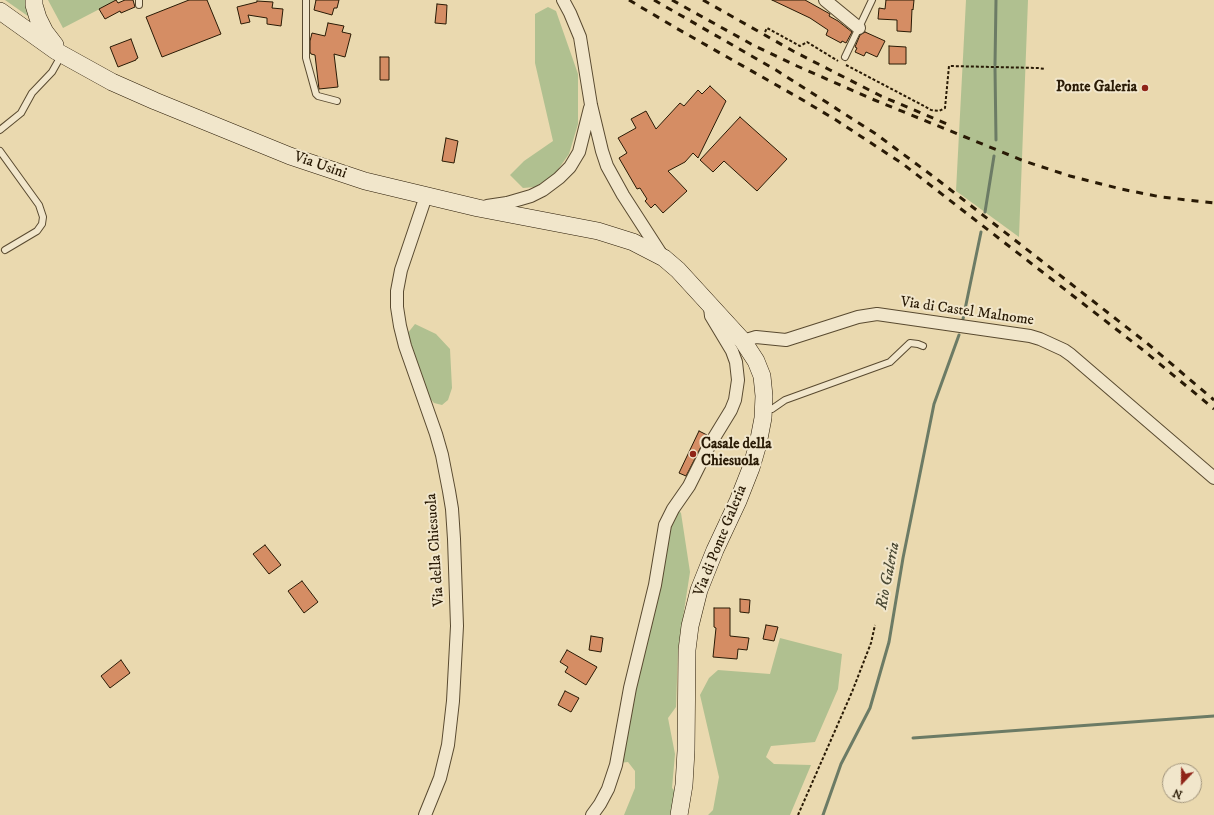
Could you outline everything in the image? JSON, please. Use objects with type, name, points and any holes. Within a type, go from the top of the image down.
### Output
[{"type":"main road","points":[[34,0],[38,18],[45,32],[62,54]]},
{"type":"main road","name":"Via Usini","points":[[0,11],[39,40],[105,79],[290,156],[357,178],[426,196],[613,235],[642,246],[664,258]]},
{"type":"main road","points":[[0,24],[39,40]]},
{"type":"main road","name":"Via di Ponte Galeria","points":[[664,258],[690,282],[743,341],[753,356],[764,386],[764,407],[760,436],[753,463],[699,590],[690,626],[687,650],[686,751],[683,790],[679,815]]},
{"type":"street","points":[[562,0],[570,13],[580,37],[591,105],[602,151],[611,174],[664,258]]},
{"type":"street","points":[[825,0],[859,28]]},
{"type":"street","points":[[478,208],[507,204],[524,199],[543,190],[559,178],[570,167],[578,152],[591,105]]},
{"type":"street","name":"Via della Chiesuola","points":[[425,815],[440,778],[448,745],[454,695],[457,626],[454,531],[449,491],[442,455],[405,346],[397,307],[397,291],[401,270],[426,196]]},
{"type":"street","points":[[592,815],[604,798],[616,765],[630,688],[655,585],[666,525],[673,509],[688,486],[714,437],[732,410],[736,397],[738,380],[736,362],[732,351],[710,316],[711,305]]},
{"type":"street","name":"Via di Castel Malnome","points":[[743,341],[756,338],[786,340],[865,315],[877,314],[1040,339],[1064,350],[1071,355],[1214,478]]},
{"type":"lane","points":[[306,0],[306,58],[316,94],[318,96],[337,101]]},
{"type":"lane","points":[[845,57],[872,0]]},
{"type":"lane","points":[[0,130],[21,112],[32,93],[52,72],[62,54]]},
{"type":"lane","points":[[0,151],[40,205],[42,217],[42,224],[37,231],[5,250]]},
{"type":"lane","points":[[764,407],[772,409],[785,400],[890,362],[910,343],[923,346]]},
{"type":"path","points":[[765,32],[767,28],[800,46],[807,42],[839,61]]},
{"type":"path","points":[[844,64],[932,110],[939,111],[945,108],[949,66],[1028,67],[1045,69]]},
{"type":"path","points":[[798,815],[852,692],[871,644],[875,626]]},
{"type":"green space","points":[[5,0],[29,0],[35,21]]},
{"type":"green space","points":[[48,0],[117,0],[63,28]]},
{"type":"green space","points":[[966,0],[1028,0],[1019,237],[956,191]]},
{"type":"green space","points":[[548,7],[556,11],[578,74],[578,124],[569,154],[554,175],[535,187],[523,188],[510,175],[524,161],[553,141],[535,63],[535,14]]},
{"type":"green space","points":[[415,324],[436,334],[450,349],[452,388],[448,400],[442,405],[434,403],[425,393],[407,334]]},
{"type":"green space","points":[[677,509],[681,513],[690,572],[678,650],[676,707],[668,718],[675,754],[672,788],[676,792],[671,815],[624,815],[635,788],[635,771],[628,762],[619,763],[662,547]]},
{"type":"green space","points":[[780,638],[842,654],[838,689],[815,742],[771,746],[766,757],[774,764],[811,765],[790,815],[708,815],[713,810],[719,777],[700,695],[709,678],[718,670],[770,674]]},
{"type":"building","points":[[116,0],[118,3],[125,0],[133,0],[135,7],[121,13],[120,11],[105,19],[99,9]]},
{"type":"building","points":[[189,0],[207,0],[221,34],[162,57],[146,17]]},
{"type":"building","points":[[316,0],[339,0],[337,8],[334,8],[332,15],[314,10]]},
{"type":"building","points":[[772,0],[805,0],[830,14],[829,16],[852,32],[846,43],[842,41],[841,43],[826,35],[828,30],[810,18]]},
{"type":"building","points":[[886,0],[914,0],[911,32],[897,31],[897,20],[878,19],[879,8],[885,9]]},
{"type":"building","points":[[257,1],[273,2],[272,8],[283,9],[281,26],[267,24],[267,18],[248,15],[250,22],[241,24],[237,7]]},
{"type":"building","points":[[437,4],[447,5],[446,24],[435,23]]},
{"type":"building","points":[[328,23],[344,26],[342,32],[351,34],[345,57],[334,54],[338,87],[319,89],[315,55],[311,54],[310,52],[310,41],[312,33],[325,36]]},
{"type":"building","points":[[865,32],[885,41],[877,57],[866,52],[864,56],[855,52],[857,48],[855,47],[860,35]]},
{"type":"building","points":[[131,39],[138,58],[118,67],[110,47]]},
{"type":"building","points":[[889,46],[906,47],[906,64],[889,64]]},
{"type":"building","points":[[380,57],[389,57],[389,80],[380,80]]},
{"type":"building","points":[[710,86],[726,101],[698,158],[693,153],[685,162],[668,171],[687,191],[663,213],[655,204],[651,208],[645,201],[647,199],[640,188],[637,189],[619,158],[627,153],[618,138],[636,128],[631,119],[646,111],[656,129],[680,103],[684,106],[698,90],[702,94]]},
{"type":"building","points":[[740,117],[787,159],[757,191],[724,161],[713,172],[700,160]]},
{"type":"building","points":[[446,138],[458,141],[454,163],[442,161]]},
{"type":"building","name":"Casale della Chiesuola","points":[[699,431],[707,435],[686,476],[679,473]]},
{"type":"building","points":[[265,545],[281,565],[269,574],[253,554]]},
{"type":"building","points":[[302,581],[318,602],[304,613],[288,591]]},
{"type":"building","points":[[740,599],[750,600],[749,613],[740,612]]},
{"type":"building","points":[[714,608],[730,608],[730,636],[749,638],[747,650],[738,649],[737,659],[713,657],[716,628],[714,627]]},
{"type":"building","points":[[766,625],[778,627],[774,641],[763,639]]},
{"type":"building","points":[[591,636],[603,638],[601,652],[589,650]]},
{"type":"building","points":[[567,650],[597,667],[586,685],[565,672],[568,667],[560,662]]},
{"type":"building","points":[[121,660],[130,673],[110,688],[101,676]]},
{"type":"building","points":[[565,691],[579,698],[571,712],[558,705]]},
{"type":"waterway","name":"Rio Galeria","points":[[995,65],[996,0]]},
{"type":"waterway","name":"Rio Galeria","points":[[995,68],[996,140]]},
{"type":"waterway","name":"Rio Galeria","points":[[985,212],[994,156]]},
{"type":"waterway","name":"Rio Galeria","points":[[963,319],[981,232]]},
{"type":"waterway","name":"Rio Galeria","points":[[823,815],[841,764],[870,708],[889,642],[903,558],[934,404],[959,335]]},
{"type":"waterway","points":[[913,738],[1214,716]]},
{"type":"railway","points":[[629,0],[801,99],[903,164],[1143,350],[1214,409]]},
{"type":"railway","points":[[654,0],[776,70],[876,134],[938,180],[1148,344],[1214,400]]},
{"type":"railway","points":[[672,0],[753,45],[797,66],[872,99],[1024,161],[1070,176],[1121,189],[1161,197],[1214,203]]},
{"type":"railway","points":[[703,0],[793,51],[881,96],[947,124]]},
{"type":"place","name":"Ponte Galeria","points":[[1145,88]]},
{"type":"place","name":"Casale della Chiesuola","points":[[693,454]]}]
